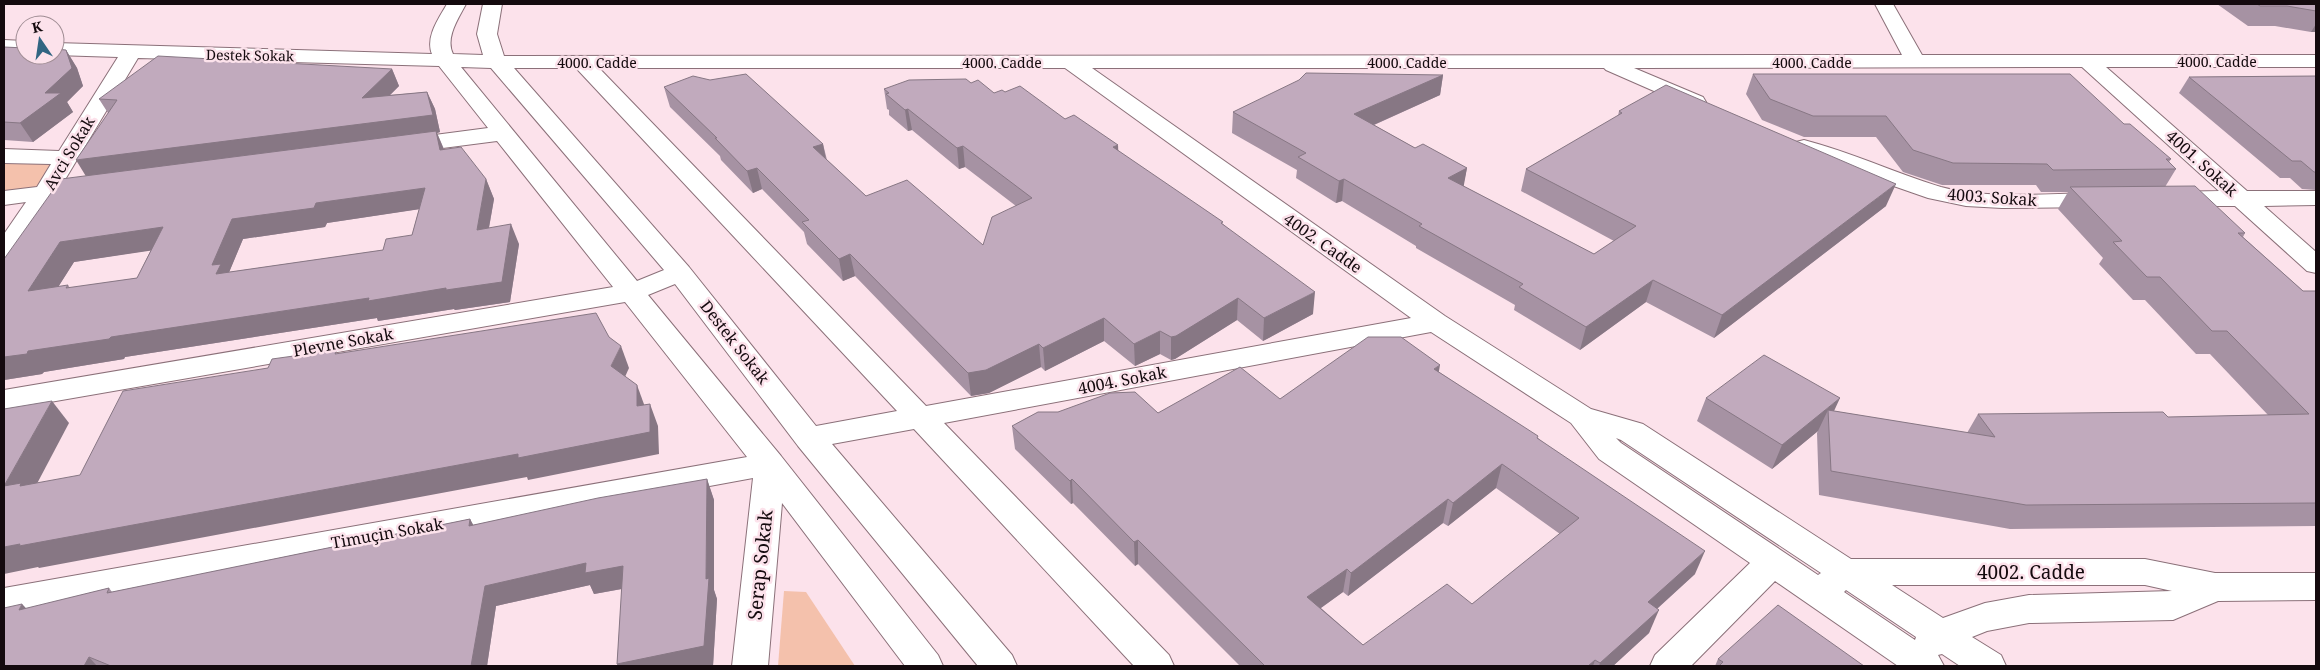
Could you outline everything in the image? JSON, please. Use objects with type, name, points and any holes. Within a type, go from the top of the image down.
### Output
[{"type":"street","points":[[456,4],[444,28],[439,46],[446,62],[770,464],[925,666]]},
{"type":"street","points":[[492,4],[487,24],[487,44],[497,62]]},
{"type":"street","points":[[1884,4],[1916,62]]},
{"type":"street","name":"Destek Sokak","points":[[65,49],[497,62],[680,273],[810,438],[999,666]]},
{"type":"street","name":"Avci Sokak","points":[[4,252],[45,192],[131,52]]},
{"type":"street","name":"4000. Cadde","points":[[497,62],[2316,61]]},
{"type":"street","points":[[582,62],[746,236],[922,417],[1156,666]]},
{"type":"street","name":"4002. Cadde","points":[[1070,62],[1435,322],[1581,416],[1632,432],[1940,634]]},
{"type":"street","points":[[1602,62],[1719,112]]},
{"type":"street","name":"4001. Sokak","points":[[2088,62],[2316,265]]},
{"type":"street","points":[[386,148],[503,133]]},
{"type":"street","name":"4003. Sokak","points":[[1782,140],[1936,193],[1966,199],[2002,201],[2316,198]]},
{"type":"street","points":[[4,156],[66,158]]},
{"type":"street","points":[[4,198],[113,184]]},
{"type":"street","name":"Plevne Sokak","points":[[4,400],[632,292],[680,273]]},
{"type":"street","name":"4004. Sokak","points":[[810,438],[1435,322]]},
{"type":"street","name":"4002. Cadde","points":[[1581,416],[1610,451],[1920,663],[1940,634],[1985,617],[2029,609],[2173,606],[2215,587]]},
{"type":"street","name":"Timuçin Sokak","points":[[4,602],[770,464]]},
{"type":"street","name":"Serap Sokak","points":[[750,666],[770,464]]},
{"type":"street","points":[[1668,666],[1751,582],[1773,563]]},
{"type":"street","points":[[1819,594],[1845,572]]},
{"type":"street","name":"4002. Cadde","points":[[1845,572],[2145,572],[2215,587],[2316,586]]},
{"type":"street","points":[[1940,634],[1988,666]]},
{"type":"shaded area","points":[[4,161],[62,164],[42,192],[4,196]]},
{"type":"shaded area","points":[[784,591],[806,592],[855,666],[778,666]]},
{"type":"building","points":[[2257,4],[2316,4],[2316,11],[2287,6],[2260,6]]},
{"type":"building","points":[[4,47],[15,48],[15,65],[65,65],[66,50],[72,68],[45,93],[61,93],[20,123],[4,122]]},
{"type":"building","points":[[158,56],[392,69],[362,98],[427,92],[433,115],[76,160],[117,100],[99,99]]},
{"type":"building","points":[[1306,73],[1443,75],[1354,114],[1415,148],[1423,144],[1467,168],[1448,178],[1594,254],[1636,226],[1526,169],[1622,113],[1619,111],[1666,85],[1896,184],[1722,315],[1653,280],[1586,327],[1519,287],[1523,284],[1419,226],[1422,224],[1344,179],[1339,181],[1298,157],[1306,153],[1233,112],[1299,80]]},
{"type":"building","points":[[746,74],[823,144],[813,147],[866,196],[907,180],[983,245],[992,217],[1032,198],[963,146],[957,148],[908,109],[905,110],[886,94],[889,93],[884,89],[909,80],[966,79],[971,83],[978,80],[994,93],[1002,90],[1005,92],[1020,86],[1065,119],[1074,115],[1118,145],[1113,147],[1223,222],[1221,223],[1315,292],[1264,318],[1238,298],[1176,336],[1171,337],[1160,331],[1134,344],[1104,318],[1043,348],[1039,344],[986,370],[968,373],[850,254],[839,259],[802,222],[809,220],[757,168],[747,171],[715,138],[717,138],[664,87],[693,76],[710,80]]},
{"type":"building","points":[[1753,74],[2070,74],[2124,124],[2130,124],[2171,159],[2166,159],[2176,169],[2053,170],[2047,164],[1953,163],[1913,150],[1886,116],[1813,116],[1770,99]]},
{"type":"building","points":[[2316,76],[2316,172],[2301,161],[2292,161],[2189,77]]},
{"type":"building","points":[[436,131],[440,150],[461,147],[486,179],[477,230],[511,224],[502,282],[446,290],[446,288],[368,301],[369,298],[111,337],[109,339],[28,351],[27,354],[4,357],[4,259],[61,179]],"holes":[[[425,188],[412,235],[386,239],[383,250],[216,274],[221,264],[212,265],[232,219],[314,208],[316,203]],[[163,227],[137,278],[66,288],[68,285],[28,291],[60,242]]]},
{"type":"building","points":[[2195,186],[2245,233],[2238,233],[2303,291],[2316,291],[2316,503],[2026,505],[1831,471],[1828,410],[1995,437],[1978,414],[2163,412],[2168,417],[2309,414],[2227,331],[2212,331],[2160,277],[2147,277],[2113,242],[2122,241],[2070,187]]},
{"type":"building","points":[[596,313],[609,337],[621,346],[611,366],[637,385],[637,406],[650,404],[650,432],[518,458],[518,454],[19,546],[20,544],[4,547],[4,486],[21,483],[20,486],[80,475],[123,391],[268,368],[272,359],[337,350],[335,354]]},
{"type":"building","points":[[1368,337],[1401,337],[1440,365],[1434,369],[1538,436],[1537,438],[1705,551],[1648,602],[1659,610],[1600,663],[1595,660],[1588,666],[1265,666],[1138,540],[1134,542],[1072,479],[1070,481],[1012,426],[1038,412],[1058,412],[1110,393],[1135,392],[1158,413],[1240,367],[1280,399]],"holes":[[[1502,464],[1579,518],[1472,604],[1447,584],[1363,645],[1307,597],[1347,569],[1351,573],[1448,499],[1453,503]]]},
{"type":"building","points":[[1764,355],[1840,398],[1782,445],[1706,398]]},
{"type":"building","points":[[52,401],[4,486],[4,409]]},
{"type":"building","points":[[707,479],[706,579],[709,578],[704,646],[617,664],[623,566],[585,573],[586,563],[485,586],[471,666],[111,666],[89,657],[84,666],[4,666],[4,608],[22,604],[19,610],[109,588],[107,593],[470,519],[469,526],[598,498]]},
{"type":"building","points":[[1778,605],[1864,666],[1719,666],[1723,662],[1718,659]]}]
